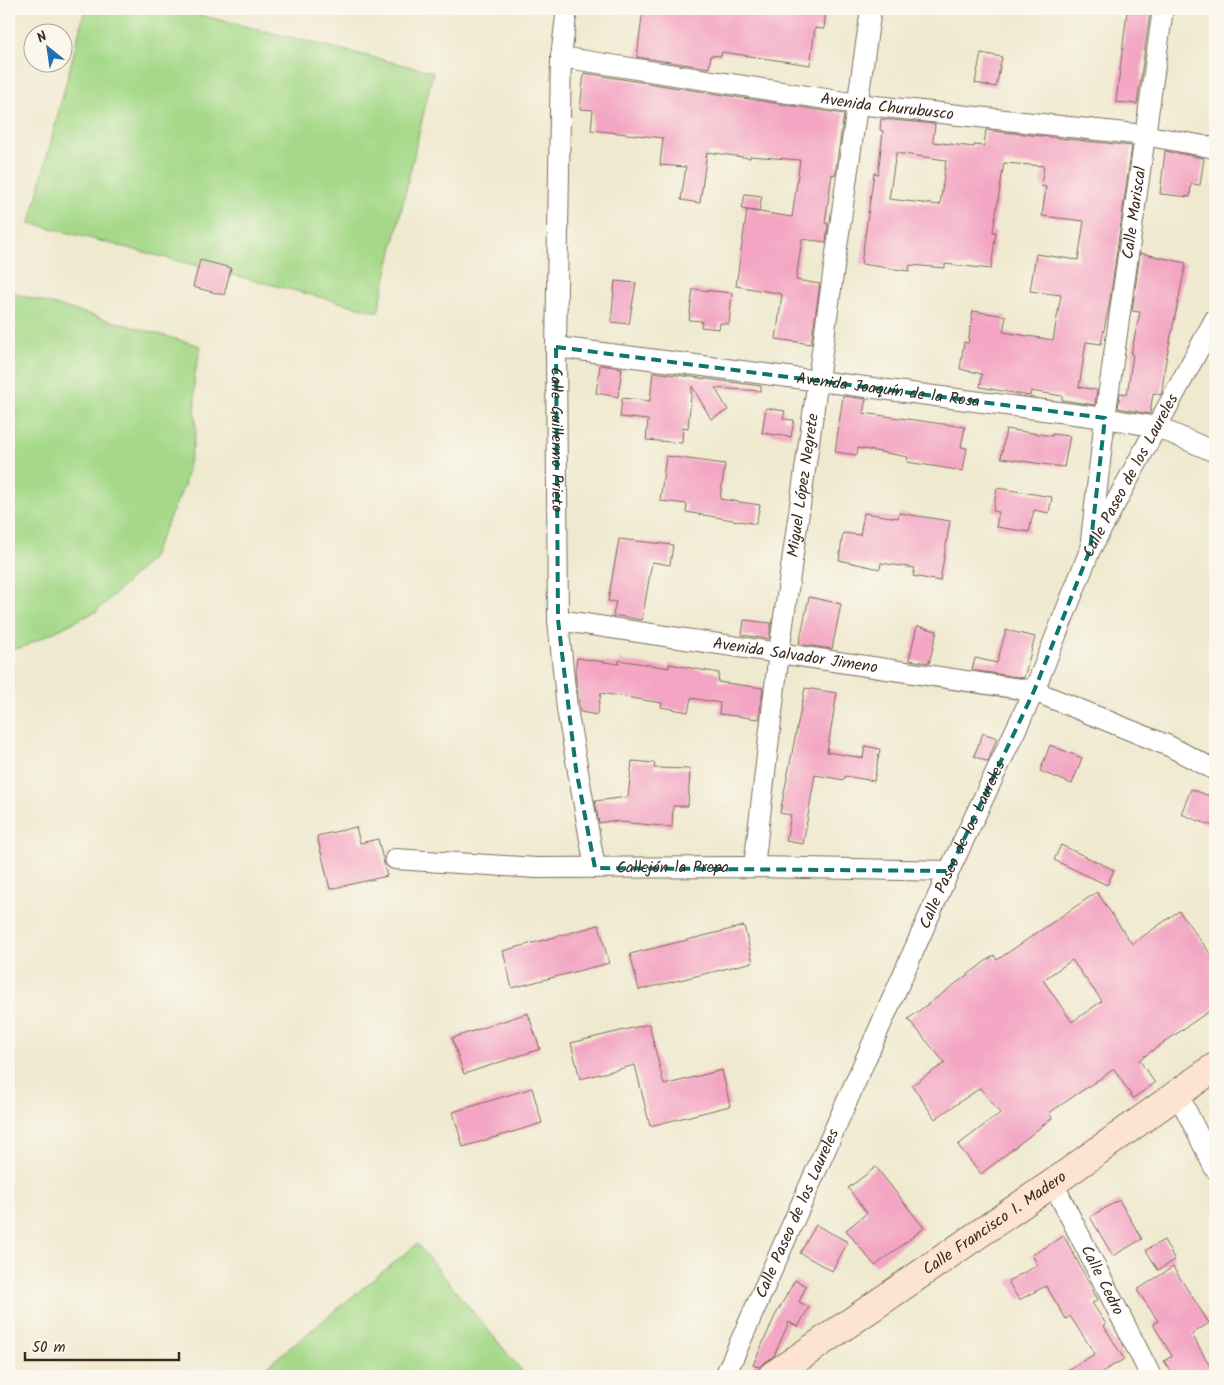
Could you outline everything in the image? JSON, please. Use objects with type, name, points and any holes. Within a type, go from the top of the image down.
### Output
[{"type":"main road","name":"Calle Francisco I. Madero","points":[[772,1376],[1053,1184],[1215,1067]]},
{"type":"street","name":"Calle Guillermo Prieto","points":[[567,9],[561,57],[556,346],[558,620],[568,718],[595,868]]},
{"type":"street","name":"Miguel López Negrete","points":[[754,867],[779,652],[820,380],[871,9]]},
{"type":"street","name":"Calle Mariscal","points":[[1090,550],[1105,418],[1163,9]]},
{"type":"street","name":"Avenida Churubusco","points":[[561,57],[857,104],[1144,135],[1215,148]]},
{"type":"street","name":"Calle Paseo de los Laureles","points":[[725,1376],[949,872],[1034,691],[1090,550],[1215,319]]},
{"type":"street","name":"Avenida Joaquín de la Rosa","points":[[556,346],[1105,418],[1157,427],[1215,452]]},
{"type":"street","name":"Avenida Salvador Jimeno","points":[[558,620],[1034,691],[1169,746],[1215,770]]},
{"type":"street","name":"Callejón la Prepa","points":[[395,859],[537,868],[754,867],[949,872]]},
{"type":"street","points":[[1178,1094],[1215,1169]]},
{"type":"street","name":"Calle Cedro","points":[[1053,1184],[1151,1376]]},
{"type":"highlighted area","points":[[556,347],[1105,418],[1090,550],[1034,691],[949,871],[595,868],[576,769],[558,620]]},
{"type":"green space","points":[[85,9],[174,9],[433,72],[378,312],[30,223],[69,72],[72,72],[72,60]]},
{"type":"green space","points":[[9,292],[201,346],[194,378],[196,432],[184,486],[151,559],[97,611],[21,648],[9,649]]},
{"type":"green space","points":[[417,1244],[526,1376],[255,1376]]},
{"type":"building","points":[[643,9],[826,9],[824,29],[815,28],[810,65],[722,52],[721,56],[711,55],[709,68],[637,57]]},
{"type":"building","points":[[1127,12],[1150,13],[1137,104],[1116,102]]},
{"type":"building","points":[[981,53],[1002,57],[996,87],[975,83]]},
{"type":"building","points":[[584,73],[844,114],[835,175],[832,174],[825,223],[828,224],[826,242],[802,239],[796,280],[820,284],[811,344],[776,339],[782,294],[736,286],[747,210],[792,217],[800,160],[750,156],[750,158],[707,152],[700,203],[681,200],[686,167],[660,165],[663,138],[591,130],[593,110],[580,109]]},
{"type":"building","points":[[881,119],[935,124],[933,142],[974,147],[974,145],[984,146],[986,130],[1132,146],[1109,306],[1101,344],[1086,342],[1079,387],[1097,390],[1095,405],[1062,400],[1062,396],[1031,391],[1030,396],[980,387],[982,374],[960,369],[964,342],[968,343],[973,311],[1006,316],[1003,332],[1053,340],[1061,295],[1030,291],[1036,254],[1078,260],[1084,221],[1042,216],[1046,187],[1041,186],[1044,166],[1004,163],[993,232],[996,232],[991,269],[945,264],[945,268],[910,265],[909,271],[861,264],[874,173],[878,174],[883,131],[880,130]],"holes":[[[896,153],[946,160],[940,205],[889,199]]]},
{"type":"building","points":[[1165,151],[1204,158],[1200,185],[1191,184],[1190,197],[1160,194]]},
{"type":"building","points":[[745,194],[762,196],[759,212],[742,209]]},
{"type":"building","points":[[1140,253],[1186,263],[1165,365],[1162,391],[1161,395],[1153,393],[1150,414],[1118,408],[1120,393],[1127,394],[1133,355],[1131,354],[1140,312],[1132,311]]},
{"type":"building","points":[[200,260],[231,268],[224,295],[193,287]]},
{"type":"building","points":[[615,281],[636,283],[629,324],[611,322]]},
{"type":"building","points":[[693,289],[732,293],[729,324],[720,323],[719,329],[701,327],[702,321],[689,320]]},
{"type":"building","points":[[600,365],[622,368],[618,397],[596,393]]},
{"type":"building","points":[[653,372],[761,386],[761,391],[715,388],[728,410],[711,419],[692,386],[688,428],[683,427],[682,443],[646,440],[648,420],[620,417],[622,398],[650,401]]},
{"type":"building","points":[[843,396],[866,399],[863,413],[965,427],[961,447],[967,448],[963,471],[907,462],[908,457],[858,448],[857,455],[835,452]]},
{"type":"building","points":[[766,408],[785,411],[783,419],[794,420],[791,437],[762,433]]},
{"type":"building","points":[[1006,429],[1052,436],[1052,434],[1070,436],[1064,467],[1001,458]]},
{"type":"building","points":[[666,456],[725,464],[720,499],[760,505],[756,524],[686,512],[687,504],[660,501]]},
{"type":"building","points":[[997,488],[1052,497],[1049,513],[1034,510],[1029,532],[996,527],[999,512],[993,511]]},
{"type":"building","points":[[864,513],[898,518],[899,513],[950,521],[940,581],[913,576],[915,568],[881,563],[880,569],[839,560],[843,533],[860,535]]},
{"type":"building","points":[[619,539],[673,545],[670,565],[652,562],[642,620],[613,615],[616,602],[608,601]]},
{"type":"building","points":[[809,597],[841,604],[832,649],[799,644]]},
{"type":"building","points":[[744,620],[771,623],[769,639],[742,635]]},
{"type":"building","points":[[917,626],[937,631],[929,663],[909,660]]},
{"type":"building","points":[[1006,630],[1035,637],[1024,678],[972,670],[975,658],[997,663]]},
{"type":"building","points":[[577,658],[619,664],[619,660],[669,668],[669,664],[719,673],[718,682],[763,688],[759,719],[719,714],[720,703],[691,698],[688,712],[661,707],[662,703],[601,693],[597,715],[580,712],[575,672]]},
{"type":"building","points":[[805,688],[837,693],[827,752],[863,758],[865,746],[880,749],[874,781],[845,776],[844,780],[815,775],[803,844],[786,841],[791,815],[780,813]]},
{"type":"building","points":[[983,733],[997,738],[988,762],[974,756]]},
{"type":"building","points":[[1050,745],[1082,758],[1072,784],[1040,771]]},
{"type":"building","points":[[632,761],[655,763],[654,768],[690,769],[688,806],[673,806],[672,827],[610,821],[599,823],[595,801],[628,797]]},
{"type":"building","points":[[1191,789],[1215,798],[1215,827],[1181,814]]},
{"type":"building","points":[[356,827],[360,843],[378,839],[387,876],[330,889],[317,836]]},
{"type":"building","points":[[1061,845],[1114,870],[1107,885],[1054,860]]},
{"type":"building","points":[[1097,892],[1132,944],[1179,911],[1215,960],[1215,1007],[1139,1060],[1155,1083],[1133,1098],[1114,1069],[1049,1113],[1052,1118],[981,1174],[958,1145],[1000,1113],[980,1088],[935,1119],[912,1085],[945,1063],[908,1019],[994,955],[997,960]],"holes":[[[1072,960],[1102,1001],[1072,1022],[1043,980]]]},
{"type":"building","points":[[599,925],[609,963],[512,988],[503,951]]},
{"type":"building","points":[[744,926],[753,962],[639,990],[630,954]]},
{"type":"building","points":[[528,1013],[540,1049],[464,1074],[452,1038]]},
{"type":"building","points":[[649,1024],[664,1085],[722,1070],[730,1106],[650,1126],[635,1065],[580,1079],[571,1043]]},
{"type":"building","points":[[532,1088],[542,1123],[463,1147],[453,1112]]},
{"type":"building","points":[[876,1167],[924,1228],[875,1266],[846,1230],[867,1213],[848,1188]]},
{"type":"building","points":[[1119,1200],[1142,1239],[1113,1256],[1090,1217]]},
{"type":"building","points":[[816,1225],[848,1242],[832,1271],[800,1253]]},
{"type":"building","points":[[1064,1236],[1098,1300],[1092,1303],[1106,1324],[1104,1326],[1124,1359],[1095,1376],[1057,1376],[1095,1354],[1070,1316],[1066,1319],[1046,1286],[1019,1300],[1008,1281],[1038,1265],[1032,1255]]},
{"type":"building","points":[[1164,1240],[1175,1260],[1158,1270],[1146,1250]]},
{"type":"building","points":[[1173,1267],[1209,1323],[1192,1334],[1215,1376],[1174,1376],[1164,1361],[1172,1356],[1153,1324],[1158,1321],[1137,1290]]},
{"type":"building","points":[[795,1280],[806,1286],[799,1302],[809,1307],[798,1327],[789,1322],[774,1356],[759,1367],[753,1365],[775,1316]]}]
